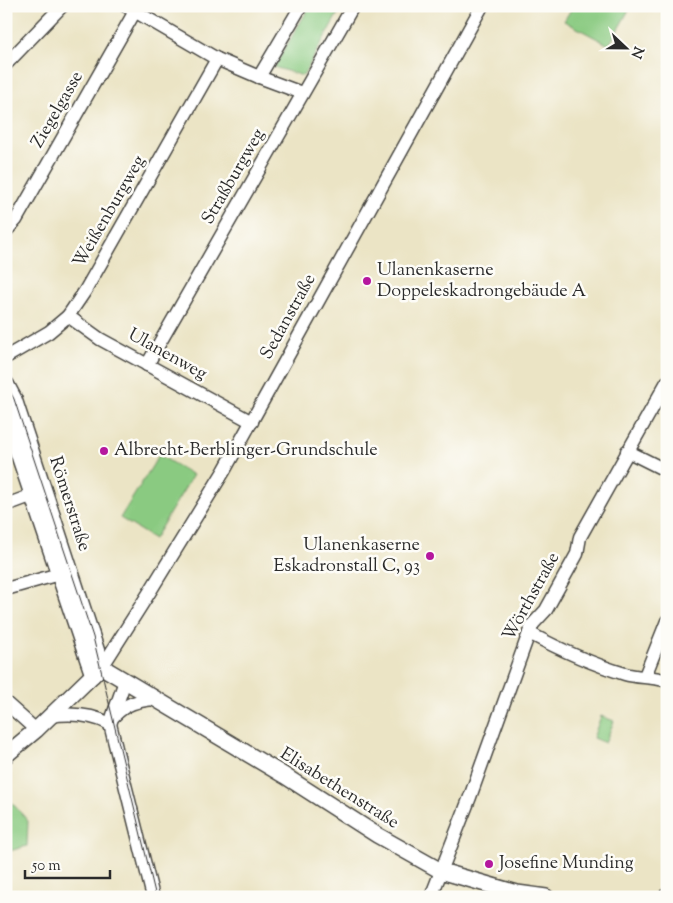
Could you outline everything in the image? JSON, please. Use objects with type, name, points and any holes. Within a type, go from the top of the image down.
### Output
[{"type":"street","points":[[6,64],[62,6]]},
{"type":"street","points":[[258,77],[301,6]]},
{"type":"street","name":"Straßburgweg","points":[[147,364],[353,6]]},
{"type":"street","name":"Sedanstraße","points":[[98,671],[120,640],[206,502],[482,6]]},
{"type":"street","points":[[133,8],[217,59],[302,93]]},
{"type":"street","name":"Ziegelgasse","points":[[6,231],[16,220],[133,8]]},
{"type":"street","name":"Weißenburgweg","points":[[6,357],[49,332],[68,316],[90,283],[217,59]]},
{"type":"street","name":"Ulanenweg","points":[[68,316],[100,338],[252,422]]},
{"type":"street","name":"Wörthstraße","points":[[431,897],[533,624],[546,610],[577,554],[580,537],[667,382]]},
{"type":"street","name":"Römerstraße","points":[[6,384],[14,399],[87,639]]},
{"type":"street","name":"Römerstraße","points":[[6,417],[59,574],[87,639]]},
{"type":"street","points":[[627,451],[667,471]]},
{"type":"street","points":[[6,505],[33,495]]},
{"type":"street","points":[[6,589],[59,574]]},
{"type":"street","points":[[644,676],[667,621]]},
{"type":"street","points":[[529,633],[627,675],[644,676],[667,681]]},
{"type":"street","points":[[6,755],[36,730],[98,671],[87,639]]},
{"type":"street","name":"Elisabethenstraße","points":[[98,671],[125,681],[285,776],[385,840],[441,871],[517,893],[546,897]]},
{"type":"street","points":[[125,681],[112,720],[153,897]]},
{"type":"street","points":[[112,720],[121,708],[128,704],[154,699]]},
{"type":"street","points":[[6,703],[36,730]]},
{"type":"street","points":[[50,716],[68,713],[112,720]]},
{"type":"green space","points":[[310,6],[342,6],[303,76],[274,67]]},
{"type":"green space","points":[[573,6],[627,6],[630,8],[609,45],[564,21]]},
{"type":"green space","points":[[159,455],[193,475],[154,539],[120,518]]},
{"type":"green space","points":[[601,716],[614,721],[605,743],[593,738]]},
{"type":"green space","points":[[6,796],[28,821],[27,846],[6,852]]},
{"type":"tram line","points":[[6,384],[14,399],[93,637],[156,897]]},
{"type":"place","name":"Ulanenkaserne Doppeleskadrongebäude A","points":[[367,281]]},
{"type":"place","name":"Albrecht-Berblinger-Grundschule","points":[[104,451]]},
{"type":"place","name":"Ulanenkaserne Eskadronstall C, 93","points":[[430,556]]},
{"type":"place","name":"Josefine Munding","points":[[489,864]]}]
